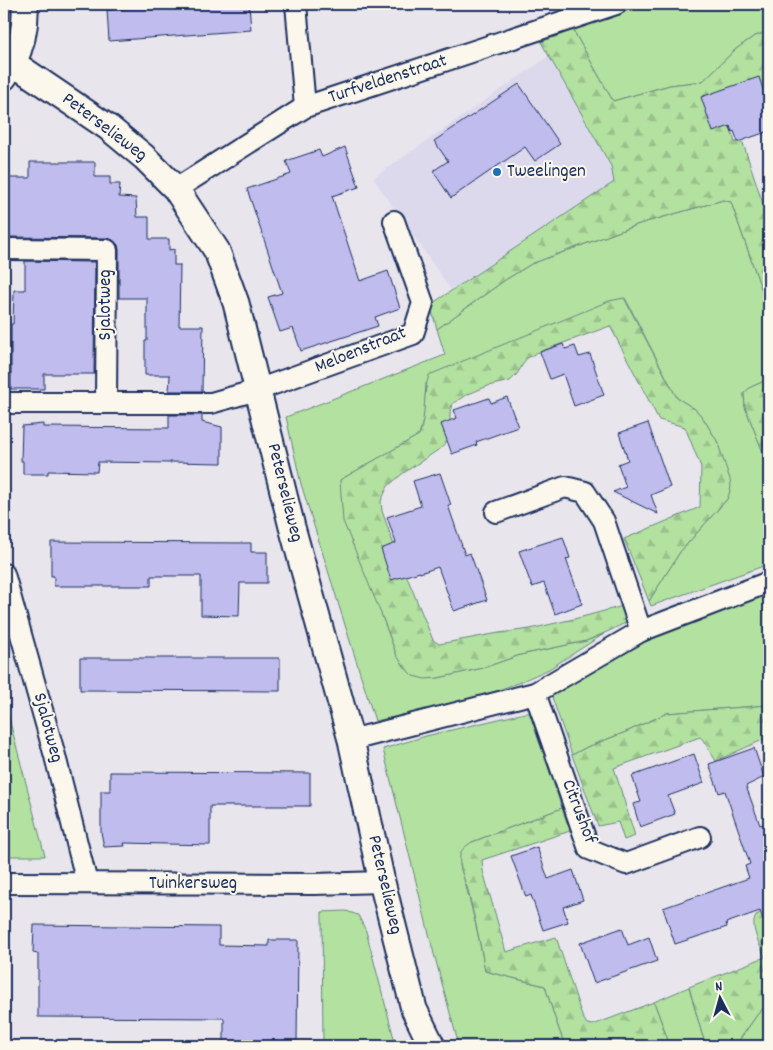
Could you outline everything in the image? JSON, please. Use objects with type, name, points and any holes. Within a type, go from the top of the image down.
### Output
[{"type":"street","points":[[8,70],[21,40],[26,16],[25,4]]},
{"type":"street","points":[[296,4],[305,107]]},
{"type":"street","name":"Turfveldenstraat","points":[[176,189],[305,107],[616,4]]},
{"type":"street","name":"Peterselieweg","points":[[8,70],[109,128],[144,157],[176,189],[217,251],[236,303],[295,536],[351,740],[382,882],[414,1009],[432,1046]]},
{"type":"street","name":"Meloenstraat","points":[[257,390],[413,334],[423,303],[394,222]]},
{"type":"street","name":"Sjalotweg","points":[[4,249],[107,250],[106,403]]},
{"type":"street","points":[[4,403],[211,403],[257,390]]},
{"type":"street","points":[[496,512],[565,487],[585,492],[604,521],[641,631]]},
{"type":"street","name":"Sjalotweg","points":[[4,575],[55,756],[87,884]]},
{"type":"street","points":[[351,740],[535,693],[641,631],[769,582]]},
{"type":"street","name":"Citrushof","points":[[535,693],[589,849],[626,864],[700,838]]},
{"type":"street","name":"Tuinkersweg","points":[[4,883],[315,884],[382,882]]},
{"type":"street","name":"Peterselieweg","points":[[414,1009],[414,1046]]},
{"type":"shaded area","name":"Tweelingen","points":[[549,56],[611,166],[614,182],[451,290],[373,178]]},
{"type":"green space","points":[[646,4],[766,4],[769,14],[769,31],[753,37],[736,49],[703,81],[670,85],[613,101],[573,30]]},
{"type":"green space","points":[[573,30],[613,101],[670,85],[703,81],[736,49],[753,37],[769,31],[769,86],[722,105],[735,142],[743,143],[769,222],[769,311],[731,202],[723,200],[639,224],[531,264],[505,280],[437,329],[430,305],[614,182],[611,166],[541,42]]},
{"type":"green space","points":[[723,200],[731,202],[769,311],[769,379],[751,387],[744,394],[745,407],[769,467],[769,564],[651,606],[649,601],[680,552],[728,498],[722,457],[717,441],[695,409],[677,398],[625,298],[426,383],[424,417],[419,435],[340,480],[382,616],[397,656],[438,678],[483,668],[520,655],[586,641],[604,634],[549,669],[520,682],[496,691],[422,711],[375,721],[301,484],[286,417],[445,355],[437,329],[505,280],[531,264],[639,224]]},
{"type":"green space","points":[[624,298],[677,398],[695,409],[717,441],[730,479],[731,487],[728,498],[680,552],[649,601],[624,539],[700,507],[701,467],[685,427],[659,420],[610,326],[536,353],[526,359],[517,374],[510,381],[488,386],[466,395],[452,404],[449,436],[444,446],[402,474],[388,486],[381,501],[382,511],[395,548],[433,640],[439,644],[530,629],[623,606],[629,621],[586,641],[520,655],[483,668],[438,678],[425,679],[413,676],[397,656],[343,521],[340,480],[419,435],[429,375],[609,301]]},
{"type":"green space","points":[[769,379],[769,467],[745,407],[744,393],[751,387]]},
{"type":"green space","points":[[769,594],[769,705],[667,713],[572,755],[552,697],[556,693],[671,628]]},
{"type":"green space","points":[[4,699],[45,856],[4,856]]},
{"type":"green space","points":[[769,705],[769,737],[716,761],[700,737],[614,768],[635,836],[624,840],[618,822],[598,826],[572,755],[667,713]]},
{"type":"green space","points":[[529,712],[562,808],[472,842],[460,865],[485,971],[545,986],[564,1043],[590,1046],[459,1046],[383,749],[426,736]]},
{"type":"green space","points":[[562,808],[570,831],[482,860],[483,871],[506,952],[556,937],[582,1016],[587,1024],[593,1025],[654,1002],[670,1046],[590,1046],[564,1043],[545,986],[485,971],[468,890],[461,868],[460,854],[472,842]]},
{"type":"green space","points":[[769,909],[769,1002],[757,1015],[735,1046],[707,1046],[689,987],[765,957],[754,929],[754,923],[758,914]]},
{"type":"green space","points":[[346,911],[358,915],[366,931],[396,1046],[323,1046],[322,912]]},
{"type":"green space","points":[[689,987],[707,1046],[670,1046],[654,1002]]},
{"type":"green space","points":[[769,1002],[769,1046],[735,1046],[757,1015]]},
{"type":"building","points":[[194,4],[249,4],[251,30],[109,41],[107,10]]},
{"type":"building","points":[[759,77],[769,108],[769,131],[738,142],[730,126],[713,132],[701,97]]},
{"type":"building","points":[[519,84],[560,144],[535,161],[525,147],[451,198],[433,171],[448,161],[434,141]]},
{"type":"building","points":[[345,147],[359,187],[332,196],[360,281],[388,271],[400,308],[375,317],[378,326],[301,351],[293,328],[280,332],[268,297],[282,293],[247,189],[291,174],[286,161],[319,150],[322,157]]},
{"type":"building","points":[[30,162],[95,162],[95,177],[110,177],[110,184],[120,184],[119,197],[136,198],[137,217],[149,217],[149,239],[169,239],[169,250],[174,249],[174,265],[180,265],[179,326],[203,326],[202,391],[169,391],[170,375],[145,375],[147,298],[119,298],[119,250],[118,245],[113,240],[107,238],[4,237],[4,178],[30,178]]},
{"type":"building","points":[[25,261],[95,262],[94,374],[44,374],[44,389],[11,389],[11,324],[13,324],[14,290],[25,290]]},
{"type":"building","points":[[563,344],[565,349],[575,346],[579,357],[590,354],[604,395],[574,406],[563,374],[550,379],[540,352]]},
{"type":"building","points":[[507,397],[518,427],[476,442],[477,445],[452,454],[441,424],[457,418],[454,410],[489,398],[491,403]]},
{"type":"building","points":[[169,415],[202,415],[202,422],[222,427],[222,463],[98,462],[97,472],[48,471],[48,474],[23,474],[23,461],[21,461],[22,426],[43,424],[43,427],[169,428]]},
{"type":"building","points":[[648,423],[670,487],[651,495],[658,514],[613,492],[626,487],[618,464],[628,460],[619,433]]},
{"type":"building","points":[[440,473],[451,505],[448,505],[465,555],[470,553],[487,600],[454,611],[438,567],[391,580],[381,549],[396,543],[387,517],[421,506],[413,481]]},
{"type":"building","points":[[563,537],[570,558],[566,559],[582,604],[555,614],[544,583],[532,587],[519,551]]},
{"type":"building","points":[[51,542],[251,543],[251,552],[267,552],[267,583],[240,583],[239,616],[201,615],[201,576],[151,576],[151,586],[54,586],[54,576],[51,576]]},
{"type":"building","points":[[80,658],[280,658],[280,691],[80,690]]},
{"type":"building","points":[[754,748],[764,777],[746,786],[760,825],[769,822],[769,926],[766,927],[760,911],[726,923],[727,927],[675,944],[663,908],[749,878],[745,866],[750,864],[725,791],[719,793],[709,764]]},
{"type":"building","points":[[694,754],[704,783],[668,796],[675,814],[640,827],[633,804],[641,802],[632,776]]},
{"type":"building","points":[[110,772],[310,773],[310,806],[210,806],[210,845],[124,843],[125,846],[104,847],[101,832],[101,791],[110,791]]},
{"type":"building","points":[[537,847],[548,879],[573,870],[583,900],[563,907],[568,922],[543,930],[531,895],[526,897],[511,856]]},
{"type":"building","points":[[34,925],[219,927],[219,945],[269,946],[269,940],[298,940],[297,1046],[224,1046],[224,1018],[38,1017],[38,954],[33,953]]},
{"type":"building","points":[[622,928],[628,945],[649,937],[657,961],[594,983],[580,943]]},
{"type":"place","name":"Tweelingen","points":[[497,172]]}]
